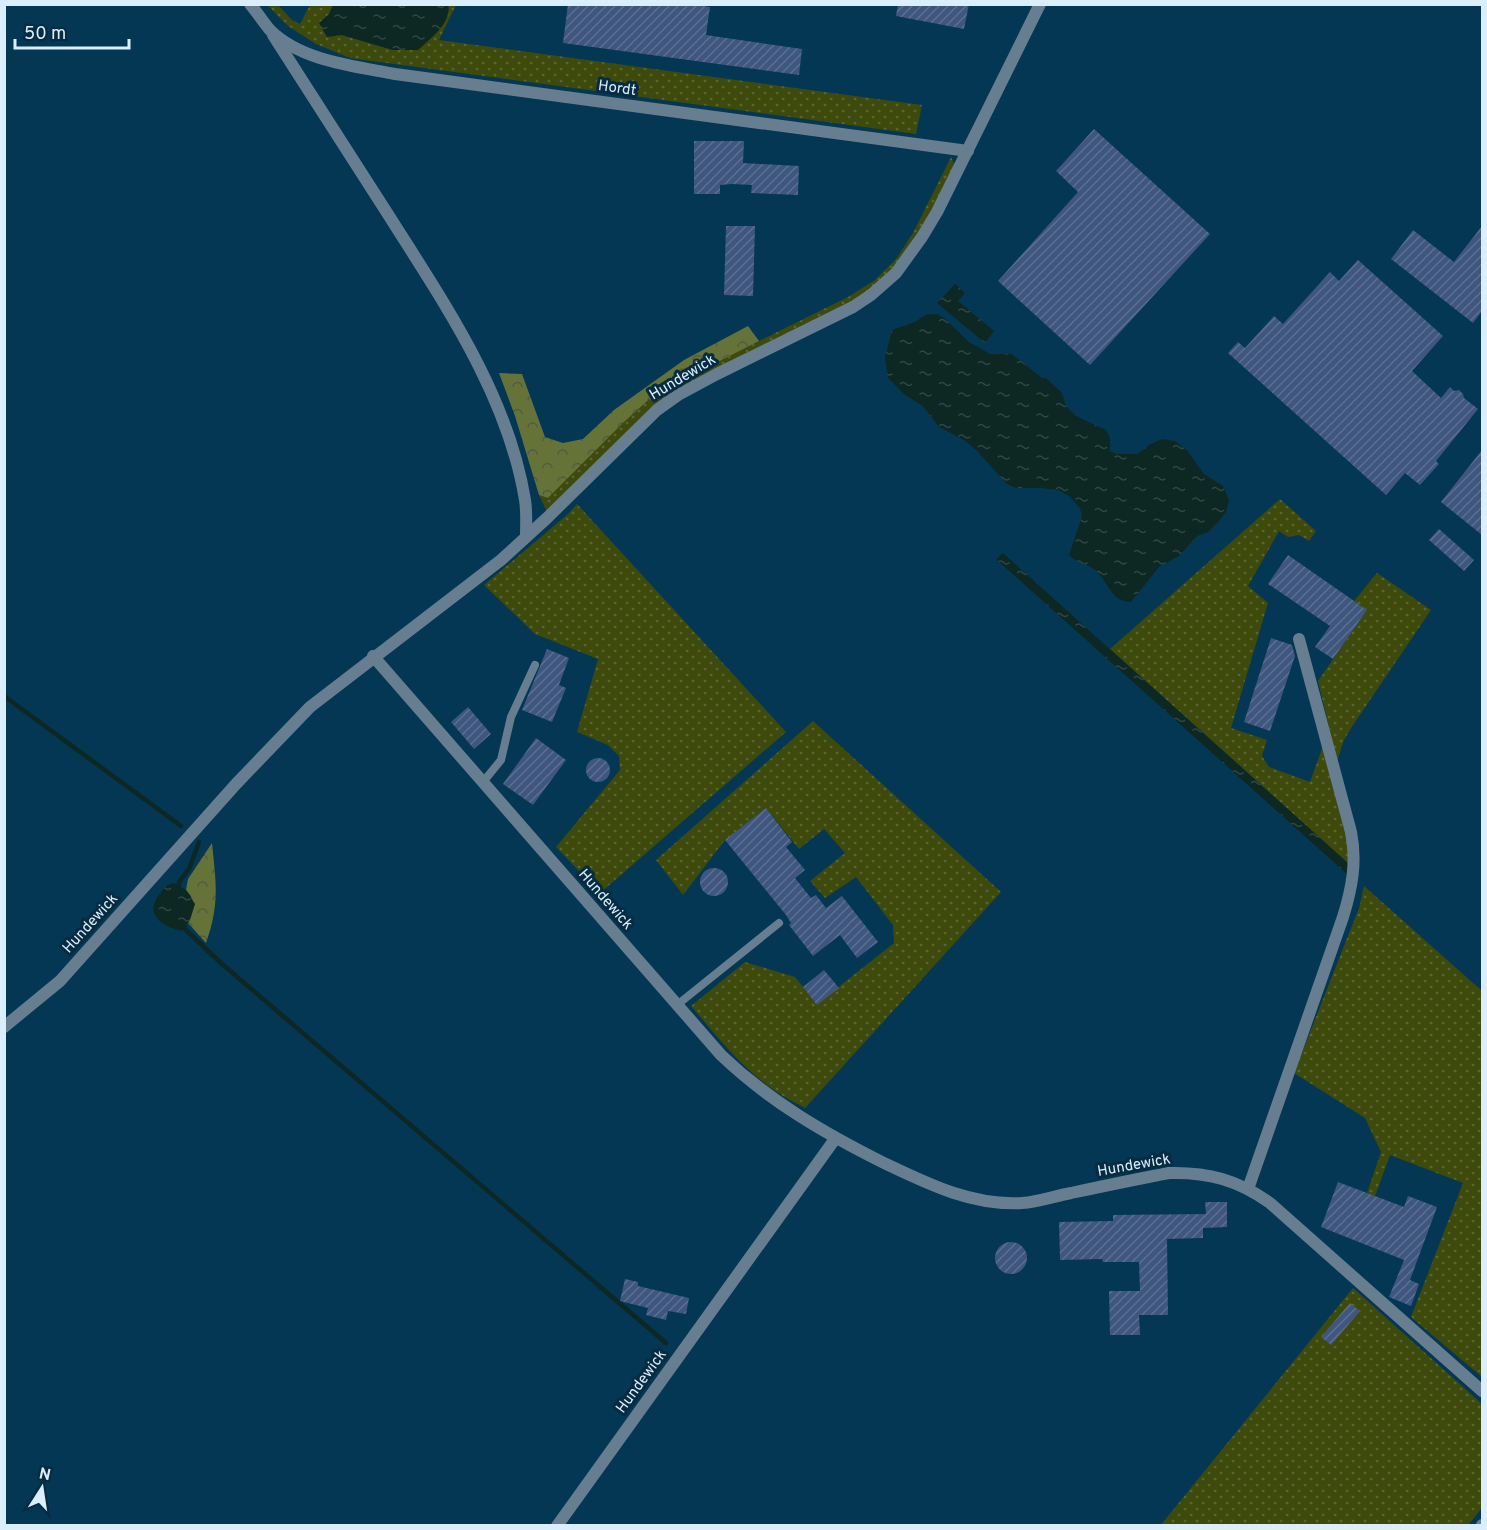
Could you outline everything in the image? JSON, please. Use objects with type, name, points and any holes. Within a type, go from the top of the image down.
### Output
[{"type":"street","name":"Hordt","points":[[250,4],[270,30],[432,285],[484,375],[499,409],[519,474],[526,501],[526,536]]},
{"type":"street","name":"Hundewick","points":[[4,1028],[60,981],[236,784],[310,707],[501,560],[657,410],[707,379],[853,307],[896,273],[909,257],[937,212],[1040,4]]},
{"type":"street","name":"Hordt","points":[[270,30],[296,48],[314,56],[395,74],[968,150]]},
{"type":"street","points":[[1248,1189],[1343,917],[1351,890],[1355,861],[1351,832],[1299,639]]},
{"type":"street","name":"Hundewick","points":[[373,657],[721,1055],[745,1079],[776,1101],[835,1139],[941,1190],[990,1202],[1023,1203],[1169,1173],[1224,1178],[1256,1193],[1289,1219],[1482,1391]]},
{"type":"street","name":"Hundewick","points":[[557,1526],[835,1139]]},
{"type":"lane","points":[[483,782],[501,760],[511,717],[535,664]]},
{"type":"lane","points":[[677,1005],[779,923]]},
{"type":"green space","points":[[267,5],[278,5],[292,20],[300,24],[310,5],[333,5],[329,14],[331,36],[342,35],[393,50],[418,49],[449,10],[448,5],[456,5],[439,40],[922,105],[916,134],[350,58],[316,44],[288,26]]},
{"type":"green space","points":[[951,157],[954,164],[949,179],[903,262],[855,302],[684,387],[547,512],[539,495],[548,498],[655,394],[848,297],[875,280],[896,259],[913,233]]},
{"type":"green space","points":[[748,326],[759,341],[655,394],[548,498],[539,495],[515,416],[499,373],[522,374],[545,437],[563,443],[583,439],[614,410],[684,360]]},
{"type":"green space","points":[[1280,499],[1316,531],[1309,541],[1299,535],[1288,537],[1279,531],[1248,586],[1268,603],[1231,728],[1267,740],[1262,756],[1269,767],[1310,782],[1323,746],[1350,841],[1349,864],[1110,649]]},
{"type":"green space","points":[[577,504],[786,732],[600,893],[556,847],[620,770],[619,756],[608,745],[577,732],[598,659],[535,634],[484,585]]},
{"type":"green space","points":[[1377,573],[1431,610],[1353,725],[1344,740],[1337,761],[1318,681],[1367,610],[1354,601]]},
{"type":"green space","points":[[813,721],[1001,892],[805,1108],[756,1076],[729,1050],[691,1006],[745,962],[795,977],[817,1004],[894,943],[893,925],[856,877],[825,898],[810,881],[845,853],[824,829],[799,849],[766,808],[725,840],[683,895],[656,860]]},
{"type":"green space","points":[[212,843],[216,882],[215,905],[206,943],[188,923],[191,896],[186,890],[188,879]]},
{"type":"green space","points":[[1364,886],[1482,991],[1482,1377],[1411,1317],[1463,1183],[1390,1155],[1375,1196],[1367,1193],[1381,1152],[1365,1118],[1294,1073],[1359,908]]},
{"type":"green space","points":[[1353,1288],[1482,1404],[1482,1508],[1468,1525],[1160,1526]]},
{"type":"water","points":[[333,5],[448,5],[447,18],[443,24],[434,36],[418,50],[393,50],[342,35],[327,37],[319,23],[329,14]]},
{"type":"water","points":[[955,284],[965,293],[958,301],[994,331],[985,343],[937,303]]},
{"type":"water","points":[[930,314],[937,314],[944,318],[969,342],[990,354],[1012,354],[1042,378],[1046,378],[1062,393],[1066,406],[1076,416],[1106,430],[1110,438],[1110,451],[1116,454],[1137,454],[1162,439],[1175,441],[1187,450],[1204,474],[1223,486],[1229,500],[1226,512],[1208,532],[1197,536],[1179,556],[1159,567],[1131,602],[1118,599],[1094,569],[1069,555],[1082,516],[1080,508],[1069,496],[1058,490],[1016,488],[1007,484],[977,451],[964,440],[939,427],[923,406],[905,395],[888,378],[885,358],[892,330]]},
{"type":"water","points":[[1003,553],[1349,864],[1347,874],[996,559]]},
{"type":"water","points":[[174,883],[186,890],[195,904],[190,920],[182,931],[166,926],[154,912],[156,899],[166,887]]},
{"type":"building","points":[[568,4],[690,4],[710,7],[706,35],[802,49],[799,75],[563,43]]},
{"type":"building","points":[[898,4],[969,4],[964,29],[896,16]]},
{"type":"building","points":[[1094,129],[1210,234],[1090,365],[998,281],[1078,192],[1056,171]]},
{"type":"building","points":[[694,141],[744,141],[743,163],[799,166],[798,195],[751,193],[752,185],[732,184],[720,185],[720,194],[694,194]]},
{"type":"building","points":[[726,226],[755,226],[753,296],[724,295]]},
{"type":"building","points":[[1482,226],[1482,311],[1473,323],[1391,259],[1413,230],[1454,262]]},
{"type":"building","points":[[1358,260],[1443,336],[1412,371],[1441,398],[1450,387],[1454,391],[1459,390],[1464,398],[1478,409],[1436,461],[1439,464],[1420,485],[1405,473],[1386,495],[1228,353],[1238,342],[1245,348],[1274,316],[1283,324],[1330,272],[1339,281]]},
{"type":"building","points":[[1482,450],[1482,535],[1441,502]]},
{"type":"building","points":[[1439,529],[1474,560],[1464,571],[1429,540]]},
{"type":"building","points":[[1288,555],[1367,610],[1333,659],[1315,647],[1330,626],[1268,584]]},
{"type":"building","points":[[1271,638],[1292,645],[1295,656],[1270,731],[1244,722]]},
{"type":"building","points":[[547,649],[569,658],[559,685],[566,688],[552,722],[522,710]]},
{"type":"building","points":[[468,707],[491,734],[474,749],[451,722]]},
{"type":"building","points":[[536,738],[566,760],[533,805],[503,784]]},
{"type":"building","points":[[598,758],[603,759],[609,765],[609,775],[603,781],[598,782],[593,781],[587,775],[586,770],[587,765],[593,759]]},
{"type":"building","points":[[766,808],[792,842],[786,847],[805,870],[795,878],[811,898],[816,895],[826,908],[842,896],[878,942],[857,958],[840,935],[813,956],[789,925],[791,923],[786,915],[725,840]]},
{"type":"building","points":[[714,868],[724,872],[728,882],[724,892],[714,896],[704,892],[700,882],[704,872]]},
{"type":"building","points":[[824,970],[839,988],[817,1005],[803,987]]},
{"type":"building","points":[[1338,1182],[1404,1207],[1408,1196],[1437,1207],[1410,1280],[1419,1284],[1411,1306],[1389,1297],[1404,1260],[1321,1227]]},
{"type":"building","points":[[1205,1202],[1227,1202],[1227,1227],[1203,1228],[1203,1238],[1167,1239],[1168,1315],[1139,1315],[1140,1335],[1110,1335],[1109,1291],[1140,1291],[1139,1262],[1103,1262],[1102,1259],[1060,1260],[1059,1222],[1113,1221],[1113,1215],[1206,1214]]},
{"type":"building","points":[[1011,1242],[1022,1247],[1027,1258],[1022,1269],[1011,1274],[1000,1269],[995,1258],[1000,1247]]},
{"type":"building","points":[[625,1279],[638,1282],[638,1286],[689,1298],[686,1314],[668,1311],[666,1320],[646,1315],[648,1308],[620,1301]]},
{"type":"building","points":[[1350,1303],[1360,1311],[1331,1345],[1321,1337]]},
{"type":"waterway","points":[[4,696],[181,826]]},
{"type":"waterway","points":[[178,892],[179,882],[189,869],[199,842]]},
{"type":"waterway","points":[[182,922],[186,930],[222,964],[666,1343]]}]
